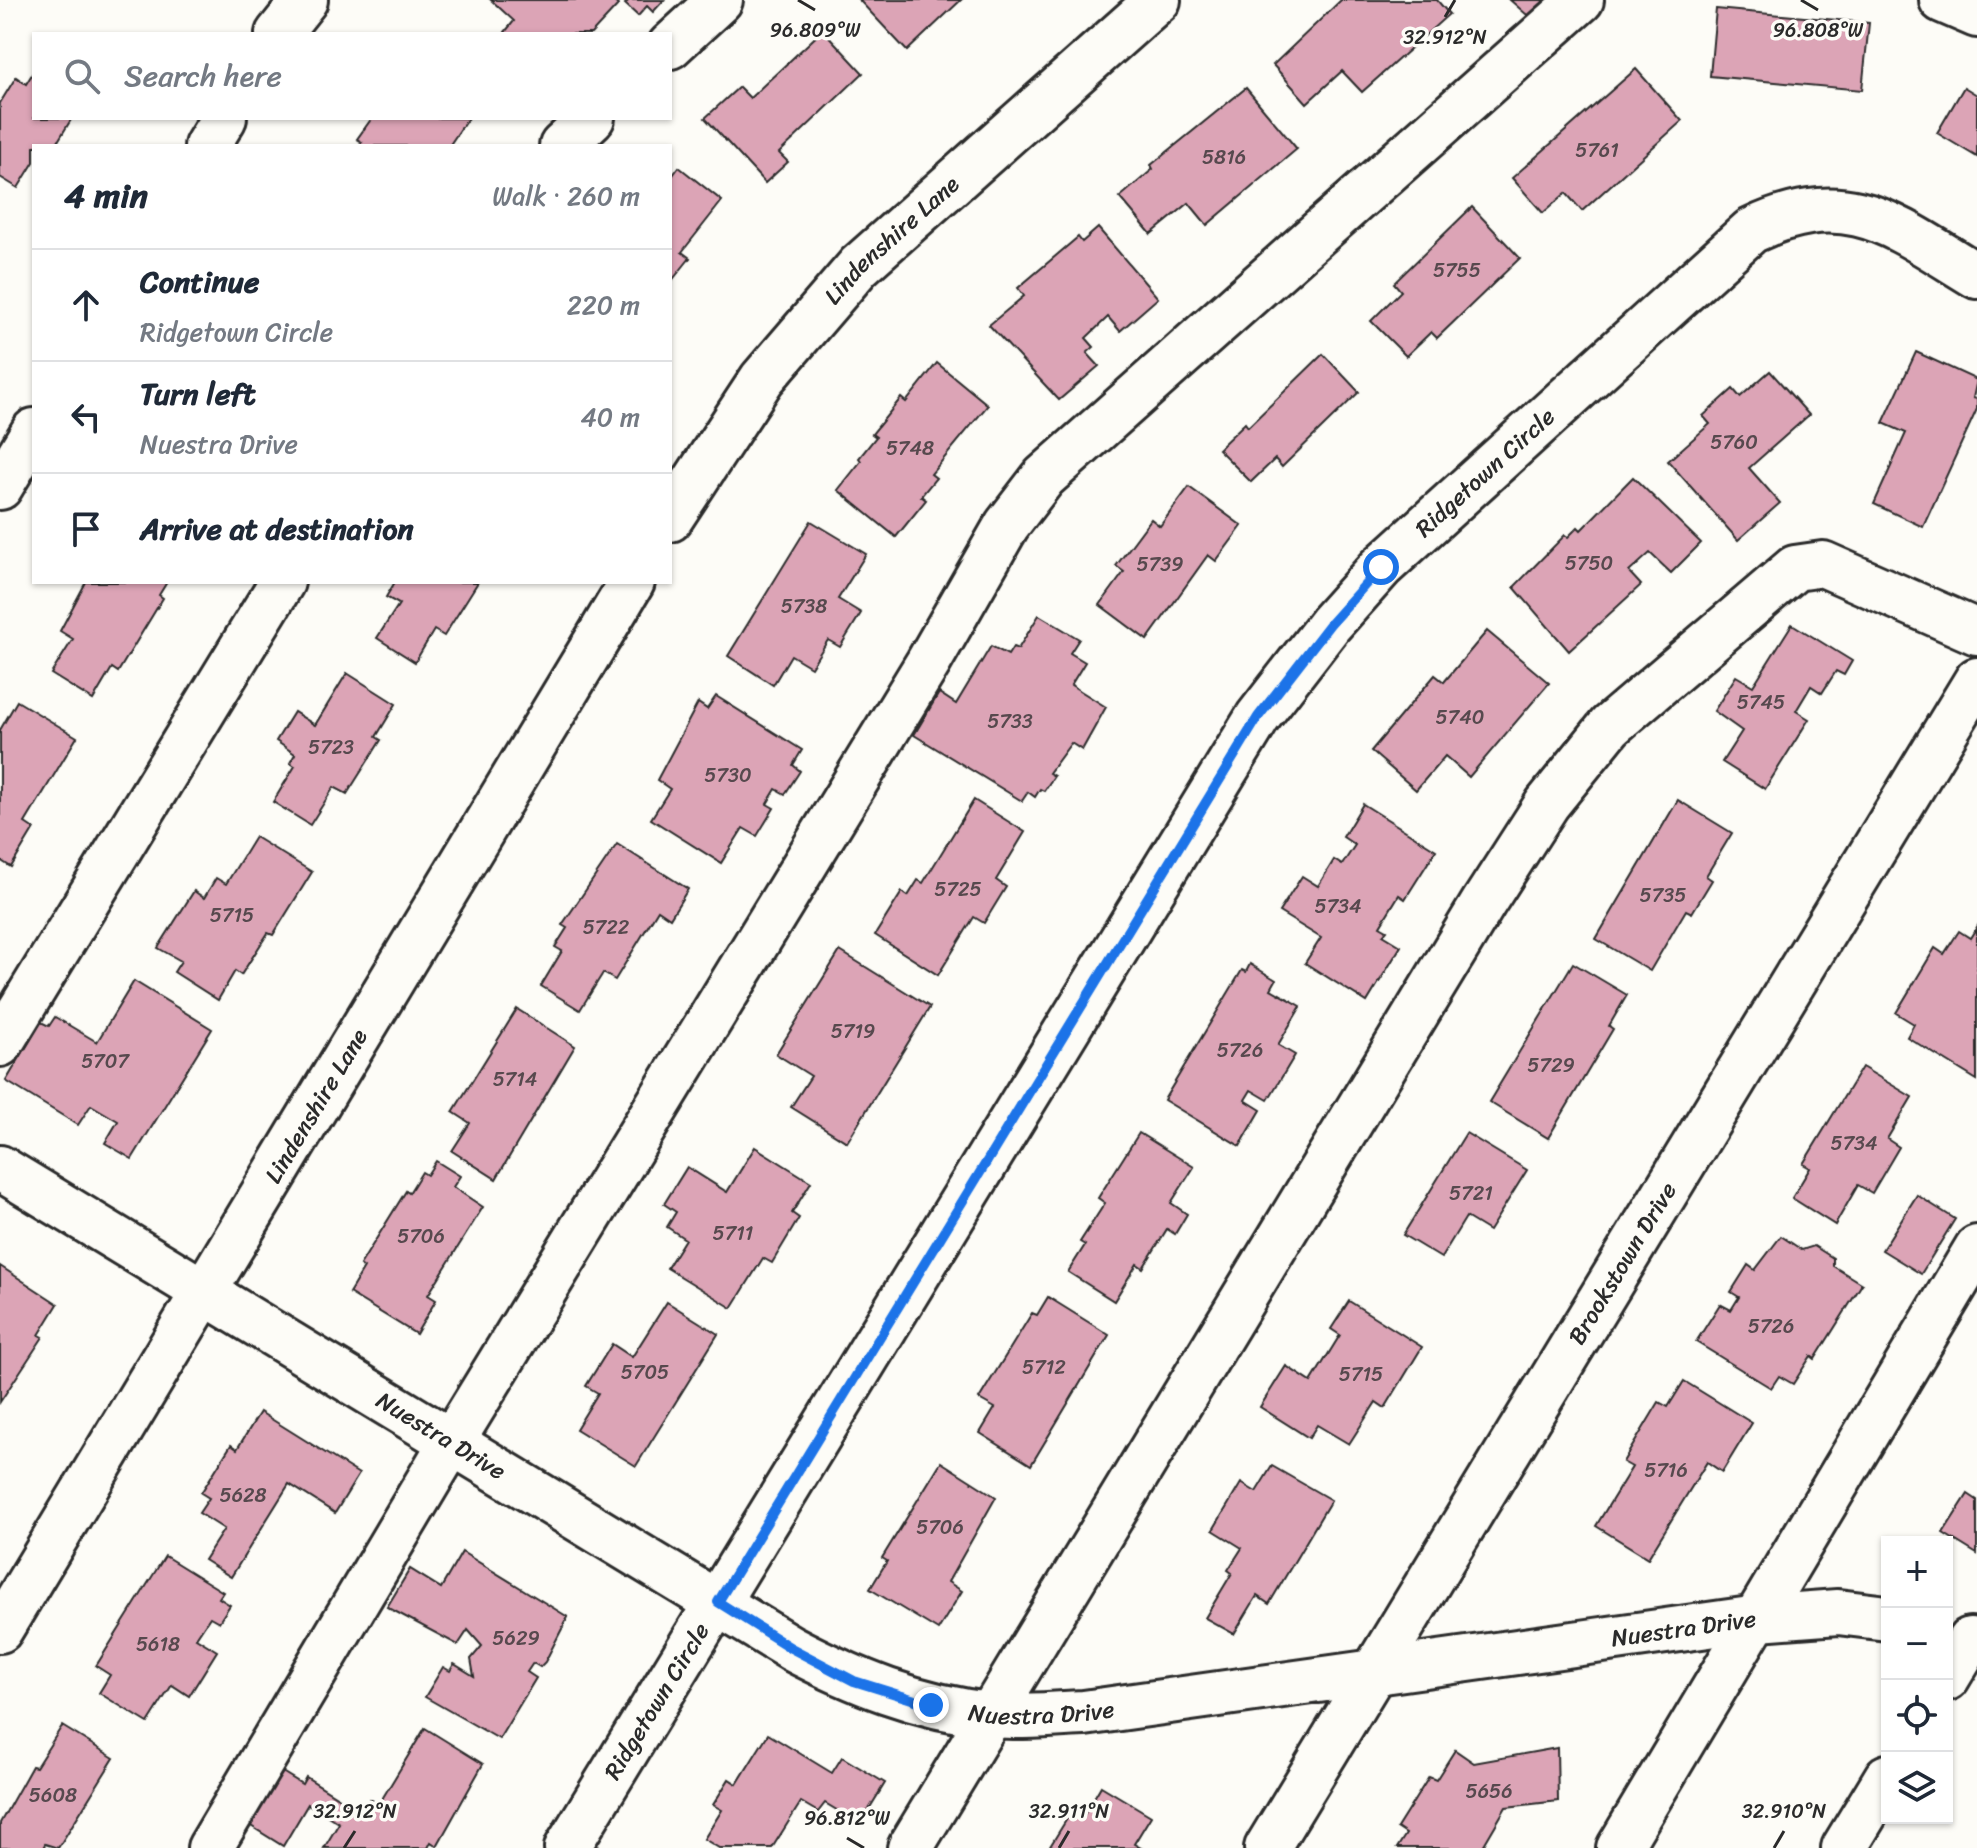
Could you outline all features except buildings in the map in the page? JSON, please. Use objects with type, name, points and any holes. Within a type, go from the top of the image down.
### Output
[{"type":"street","points":[[280,32],[305,0]]},
{"type":"street","points":[[672,44],[720,0]]},
{"type":"street","name":"Lindenshire Lane","points":[[672,516],[762,379],[859,266],[1158,0]]},
{"type":"street","points":[[210,1848],[451,1443],[928,663],[950,619],[1016,513],[1044,477],[1581,0]]},
{"type":"street","points":[[1942,0],[1977,15]]},
{"type":"street","points":[[208,144],[223,120]]},
{"type":"street","points":[[564,144],[590,120]]},
{"type":"street","name":"Ridgetown Circle","points":[[567,1848],[1258,717],[1330,624],[1381,567],[1751,231],[1785,215],[1830,209],[1885,221],[1977,276]]},
{"type":"street","points":[[0,487],[32,434]]},
{"type":"street","points":[[910,1848],[1484,902],[1547,804],[1610,726],[1795,568],[1823,564],[1977,632]]},
{"type":"street","points":[[0,1044],[281,584]]},
{"type":"street","name":"Lindenshire Lane","points":[[0,1630],[631,584]]},
{"type":"street","name":"Brookstown Drive","points":[[1267,1848],[1977,680]]},
{"type":"street","name":"Nuestra Drive","points":[[0,1168],[791,1648],[854,1681],[931,1705],[992,1715],[1084,1713],[1758,1618],[1838,1612],[1881,1617]]},
{"type":"street","points":[[1619,1848],[1977,1248]]},
{"type":"street","points":[[1953,1665],[1965,1639]]},
{"type":"street","points":[[1844,1848],[1881,1787]]},
{"type":"route","points":[[931,1705],[854,1681],[791,1648],[718,1602],[1258,717],[1330,624],[1381,567]]}]
